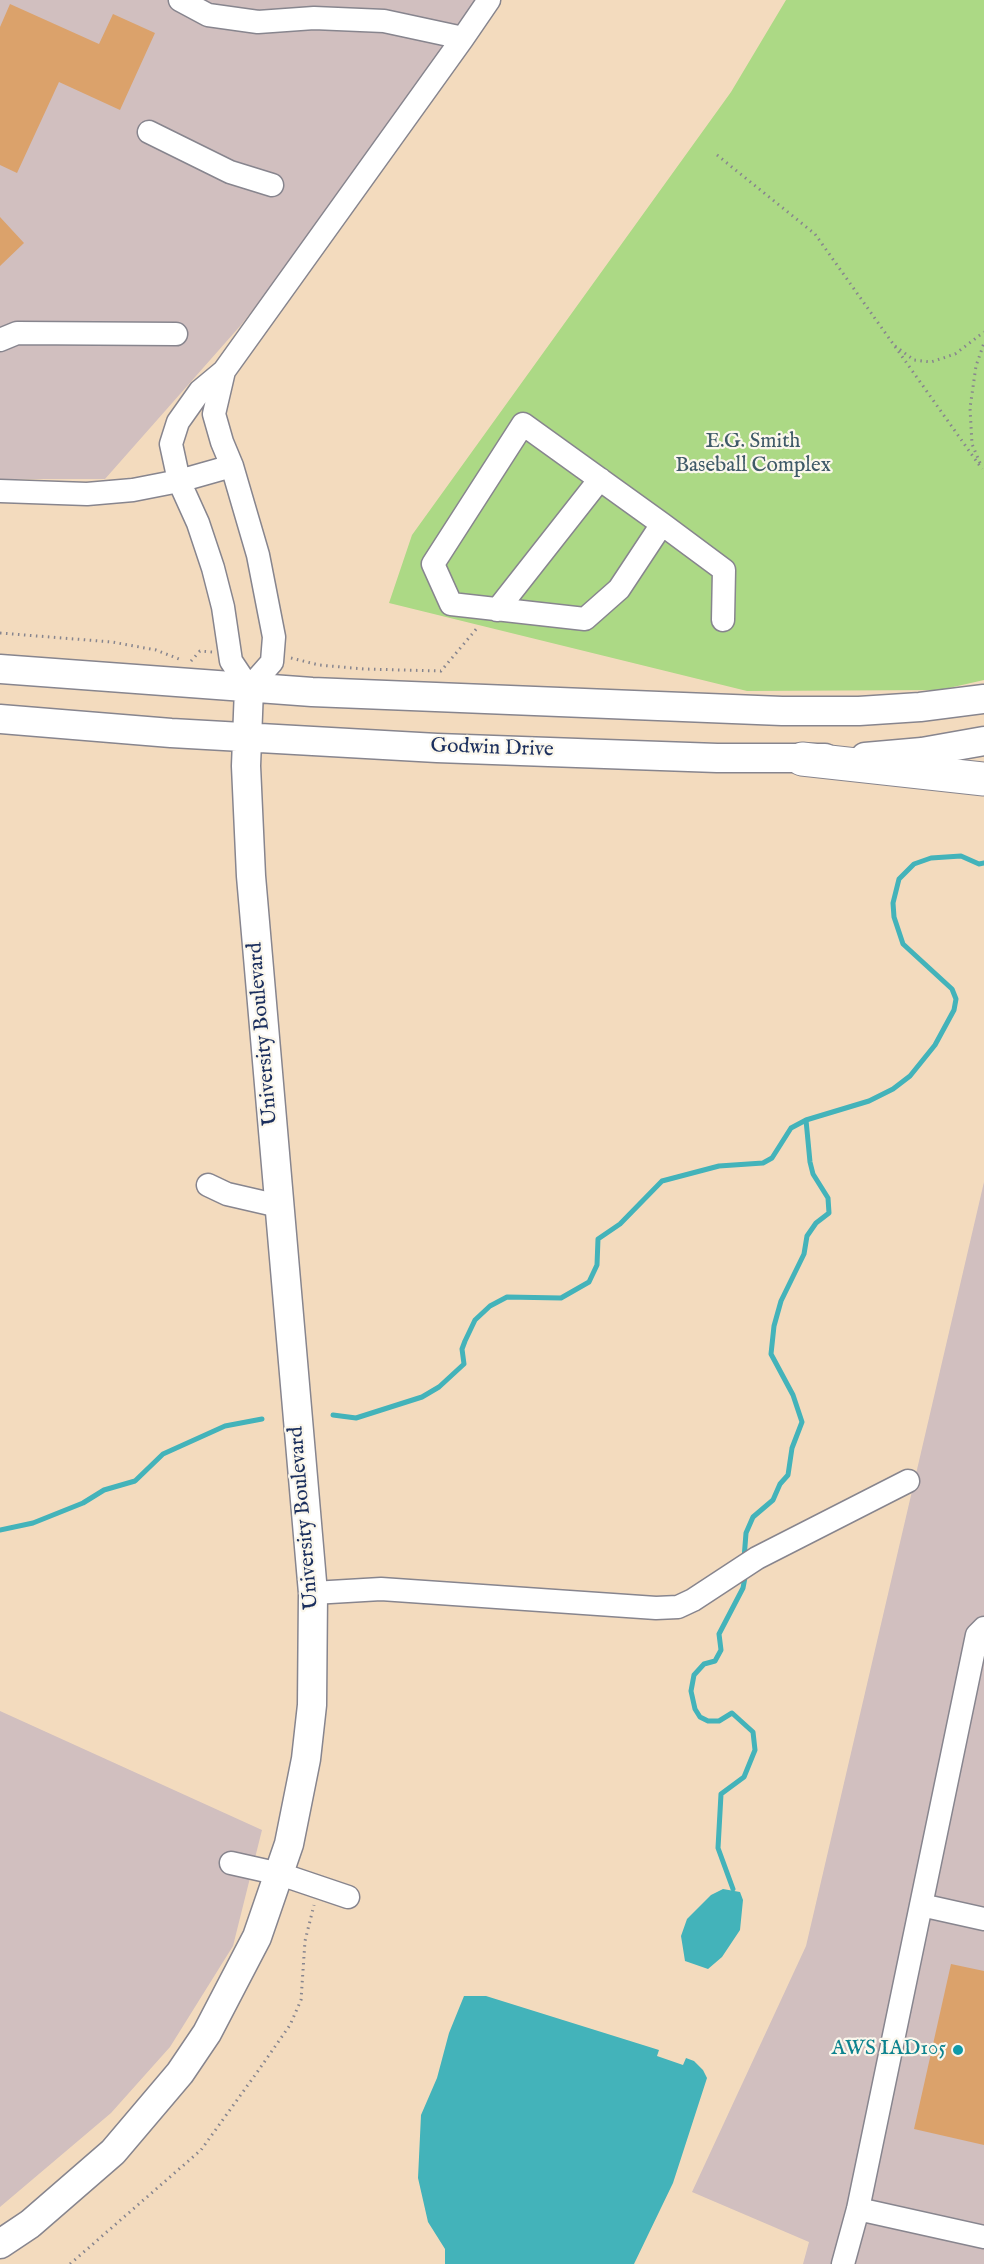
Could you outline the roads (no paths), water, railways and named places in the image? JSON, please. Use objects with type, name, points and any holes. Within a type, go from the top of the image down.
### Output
[{"type":"highway","points":[[802,759],[984,779]]},
{"type":"main road","points":[[0,669],[249,688],[782,711],[859,711],[920,707],[984,699]]},
{"type":"main road","name":"University Boulevard","points":[[0,2244],[30,2224],[113,2152],[180,2073],[207,2033],[239,1976],[257,1937],[280,1874],[297,1812],[306,1759],[312,1705],[313,1593],[251,876],[246,766],[249,688]]},
{"type":"main road","name":"Godwin Drive","points":[[0,719],[247,737],[437,747],[802,759],[922,752],[984,741]]},
{"type":"lane","points":[[180,0],[207,15],[258,22],[314,18],[384,21],[463,38]]},
{"type":"lane","points":[[224,371],[214,414],[258,555],[274,637],[272,662],[249,688],[231,661],[223,607],[213,568],[198,523],[179,481],[171,444],[178,423],[200,391],[224,371],[489,0]]},
{"type":"lane","points":[[149,132],[230,172],[272,185]]},
{"type":"lane","points":[[0,340],[17,333],[176,334]]},
{"type":"lane","points":[[662,524],[619,589],[585,619],[451,604],[433,564],[523,424],[662,524],[724,570],[723,620]]},
{"type":"lane","points":[[0,491],[87,494],[179,481],[232,466]]},
{"type":"lane","points":[[497,610],[600,479]]},
{"type":"lane","points":[[208,1185],[227,1194],[279,1206]]},
{"type":"lane","points":[[313,1593],[381,1588],[668,1608],[693,1600],[748,1564],[908,1481]]},
{"type":"lane","points":[[843,2264],[858,2209],[977,1635],[984,1628]]},
{"type":"lane","points":[[231,1863],[280,1874],[348,1897]]},
{"type":"lane","points":[[921,1905],[984,1919]]},
{"type":"lane","points":[[858,2209],[984,2237]]},
{"type":"water","points":[[723,1889],[740,1892],[743,1900],[740,1930],[722,1957],[708,1969],[685,1961],[681,1936],[687,1919],[711,1895]]},
{"type":"water","points":[[464,1996],[486,1996],[659,2050],[657,2056],[683,2065],[686,2058],[694,2061],[703,2070],[707,2078],[673,2183],[634,2264],[445,2264],[445,2249],[428,2222],[418,2178],[421,2115],[437,2078],[449,2033]]},
{"type":"waterway","points":[[333,1415],[356,1418],[422,1397],[439,1387],[464,1364],[462,1349],[465,1341],[475,1320],[490,1306],[507,1297],[561,1298],[589,1282],[597,1265],[598,1239],[620,1224],[662,1181],[719,1166],[763,1163],[772,1158],[791,1128],[806,1120],[869,1101],[893,1089],[910,1076],[935,1045],[954,1010],[956,999],[952,989],[903,944],[894,917],[893,903],[899,879],[914,864],[931,858],[961,856],[979,864],[984,863]]},
{"type":"waterway","points":[[744,1559],[746,1533],[753,1517],[773,1500],[780,1484],[788,1475],[792,1448],[802,1422],[793,1395],[771,1354],[774,1326],[781,1301],[804,1254],[807,1236],[816,1223],[829,1213],[828,1198],[813,1174],[810,1162],[806,1120]]},
{"type":"waterway","points":[[0,1530],[33,1523],[83,1503],[104,1490],[135,1481],[163,1454],[225,1426],[262,1419]]},
{"type":"waterway","points":[[733,1889],[718,1848],[721,1794],[744,1777],[755,1750],[753,1732],[732,1713],[719,1721],[708,1721],[700,1717],[695,1709],[691,1691],[694,1675],[704,1664],[715,1661],[721,1650],[719,1634],[743,1588],[746,1572]]},
{"type":"place","name":"AWS IAD105","points":[[958,2050]]},
{"type":"park label","name":"E.G. Smith Baseball Complex","points":[[753,455]]}]
